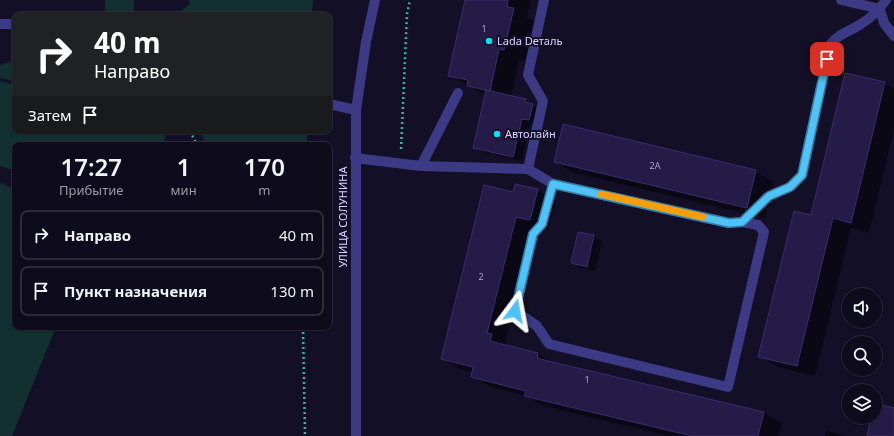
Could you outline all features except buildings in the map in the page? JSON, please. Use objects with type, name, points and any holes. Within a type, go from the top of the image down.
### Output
[{"type":"street","name":"УЛИЦА СОЛУНИНА","points":[[356,436],[356,110],[366,42],[375,0]]},
{"type":"street","points":[[528,169],[543,101],[528,75],[544,0]]},
{"type":"street","points":[[840,0],[880,9]]},
{"type":"street","points":[[742,222],[769,196],[790,187],[802,175],[830,45],[835,38],[860,25],[880,9],[886,0]]},
{"type":"street","points":[[880,9],[884,24],[894,36]]},
{"type":"street","points":[[0,24],[12,24]]},
{"type":"street","points":[[421,166],[458,93]]},
{"type":"street","points":[[332,105],[356,110]]},
{"type":"street","points":[[355,158],[421,166],[528,169],[553,184],[729,223],[742,222],[758,225],[764,232],[728,388],[549,344],[536,326],[515,311],[533,234],[542,224],[553,184]]},
{"type":"path","points":[[400,164],[407,14],[410,0]]},
{"type":"path","points":[[303,330],[305,436]]},
{"type":"green space","points":[[105,0],[134,0],[135,12],[105,12]]},
{"type":"green space","points":[[189,0],[313,0],[312,12],[179,12],[190,4]]},
{"type":"green space","points":[[12,61],[12,80],[0,78],[0,65]]},
{"type":"green space","points":[[0,81],[12,84],[12,134],[166,134],[164,142],[12,142],[12,170],[0,166]]},
{"type":"green space","points":[[201,134],[307,134],[307,142],[205,142]]},
{"type":"green space","points":[[0,183],[12,188],[12,330],[55,330],[12,436],[0,436]]},
{"type":"slow traffic","points":[[601,194],[703,217]]},
{"type":"place","name":"Lada Dеталь","points":[[489,41]]},
{"type":"place","name":"Автолайн","points":[[497,134]]},
{"type":"route","points":[[515,311],[533,234],[542,224],[553,184],[729,223],[742,222],[769,196],[790,187],[802,175],[827,59]]}]
